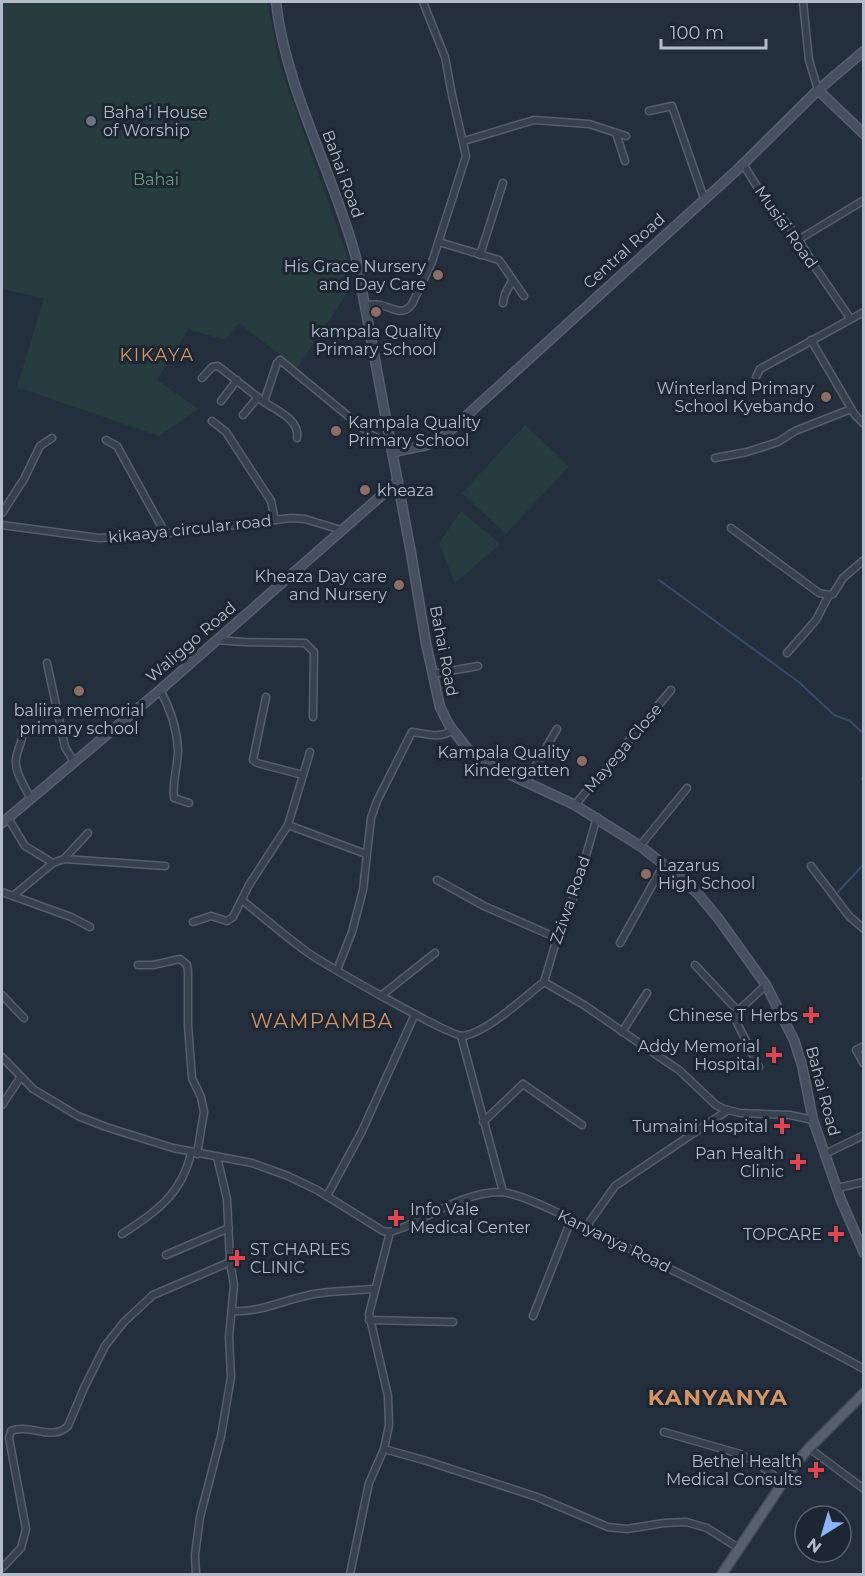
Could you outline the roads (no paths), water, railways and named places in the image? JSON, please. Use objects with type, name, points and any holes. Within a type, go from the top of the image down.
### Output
[{"type":"main road","points":[[722,1575],[782,1482],[809,1448],[864,1393]]},
{"type":"street","name":"Bahai Road","points":[[276,2],[288,64],[349,232],[366,305],[426,643],[440,707],[453,730],[470,752],[481,761],[597,818],[664,864],[698,894],[751,961],[794,1040],[802,1065],[813,1120],[837,1188],[864,1253]]},
{"type":"street","points":[[366,305],[376,304],[400,312],[408,309],[417,296],[439,242],[465,162],[464,141],[445,57],[423,2]]},
{"type":"street","points":[[803,2],[809,60],[818,90],[864,134]]},
{"type":"street","name":"Central Road","points":[[392,448],[427,445],[443,437],[743,164],[818,90],[864,51]]},
{"type":"street","points":[[649,111],[672,106],[704,198]]},
{"type":"street","points":[[464,141],[534,120],[589,124],[626,136]]},
{"type":"street","points":[[616,133],[625,161]]},
{"type":"street","name":"Musisi Road","points":[[743,164],[763,196],[790,226],[850,318]]},
{"type":"street","points":[[480,255],[503,183]]},
{"type":"street","points":[[798,240],[864,200]]},
{"type":"street","points":[[439,242],[499,260],[512,282],[524,296]]},
{"type":"street","points":[[503,303],[512,282]]},
{"type":"street","points":[[756,377],[760,369],[864,312]]},
{"type":"street","points":[[811,340],[851,409],[864,424]]},
{"type":"street","points":[[264,402],[280,360],[370,434],[392,448]]},
{"type":"street","points":[[202,378],[215,365],[295,424],[298,431],[297,438]]},
{"type":"street","points":[[221,401],[237,380]]},
{"type":"street","points":[[243,415],[258,397]]},
{"type":"street","points":[[715,458],[747,452],[778,442],[795,431],[851,409]]},
{"type":"street","points":[[212,421],[226,432],[271,501],[275,520]]},
{"type":"street","points":[[2,513],[24,479],[40,446],[52,438]]},
{"type":"street","points":[[106,440],[117,446],[165,533]]},
{"type":"street","name":"Waliggo Road","points":[[5,821],[160,690],[398,481]]},
{"type":"street","name":"kikaaya circular road","points":[[2,525],[99,538],[165,533],[291,518],[305,519],[341,530]]},
{"type":"street","points":[[731,528],[819,593],[830,595]]},
{"type":"street","points":[[787,653],[816,620],[843,578],[864,560]]},
{"type":"street","points":[[217,640],[305,643],[311,647],[314,652],[313,717]]},
{"type":"street","points":[[47,663],[65,747],[74,762]]},
{"type":"street","points":[[433,674],[478,666]]},
{"type":"street","points":[[160,690],[169,707],[178,750],[174,798],[189,803]]},
{"type":"street","name":"Mayega Close","points":[[575,806],[671,690]]},
{"type":"street","points":[[266,697],[253,760],[256,763],[303,775]]},
{"type":"street","points":[[526,782],[557,729]]},
{"type":"street","points":[[337,970],[352,932],[361,900],[369,826],[377,801],[412,732],[437,736],[445,735],[453,730]]},
{"type":"street","points":[[22,731],[24,738],[16,754],[15,766],[31,799]]},
{"type":"street","points":[[193,922],[211,916],[230,920],[288,825],[310,752]]},
{"type":"street","points":[[640,846],[687,788]]},
{"type":"street","name":"Zziwa Road","points":[[544,982],[557,938],[575,894],[597,818]]},
{"type":"street","points":[[5,821],[25,846],[53,863]]},
{"type":"street","points":[[288,825],[334,840],[352,850],[366,854]]},
{"type":"street","points":[[64,859],[88,833]]},
{"type":"street","points":[[13,896],[53,863],[64,859],[165,866]]},
{"type":"street","points":[[620,943],[664,864]]},
{"type":"street","points":[[811,866],[849,916],[864,929]]},
{"type":"street","points":[[437,880],[484,906],[557,938]]},
{"type":"street","points":[[2,892],[90,927]]},
{"type":"street","points":[[242,900],[308,952],[415,1014],[461,1036],[473,1033],[491,1022],[544,982],[584,1005],[679,1070],[716,1105],[741,1113],[790,1115],[813,1120]]},
{"type":"street","points":[[382,995],[435,953]]},
{"type":"street","points":[[122,1234],[148,1218],[168,1198],[184,1177],[194,1153],[204,1112],[201,1097],[192,1078],[187,964],[180,959],[153,965],[138,965]]},
{"type":"street","points":[[695,965],[738,1011]]},
{"type":"street","points":[[759,1067],[734,1017],[766,985]]},
{"type":"street","points":[[622,1032],[647,993]]},
{"type":"street","points":[[2,995],[24,1018]]},
{"type":"street","points":[[327,1196],[362,1131],[415,1014]]},
{"type":"street","points":[[461,1036],[503,1192]]},
{"type":"street","points":[[864,1046],[856,1050],[864,1064]]},
{"type":"street","points":[[2,1057],[20,1078],[48,1100],[78,1116],[106,1127],[194,1153],[268,1168],[303,1183],[375,1227],[390,1232],[369,1308],[369,1320],[390,1407],[389,1425],[384,1449],[369,1483],[350,1575]]},
{"type":"street","points":[[2,1105],[20,1078]]},
{"type":"street","points":[[483,1122],[523,1084],[582,1125]]},
{"type":"street","points":[[586,1227],[615,1186],[728,1110]]},
{"type":"street","points":[[825,1154],[864,1135]]},
{"type":"street","points":[[196,1575],[195,1555],[200,1517],[221,1436],[230,1388],[229,1337],[234,1285],[230,1262],[225,1186],[217,1157]]},
{"type":"street","points":[[837,1188],[864,1182]]},
{"type":"street","name":"Kanyanya Road","points":[[390,1232],[481,1194],[503,1192],[520,1197],[586,1227],[782,1324],[864,1369]]},
{"type":"street","points":[[533,1316],[571,1220]]},
{"type":"street","points":[[166,1255],[229,1228]]},
{"type":"street","points":[[2,1568],[21,1548],[26,1529],[9,1438],[11,1431],[19,1429],[58,1433],[65,1430],[105,1346],[124,1322],[153,1295],[230,1262]]},
{"type":"street","points":[[232,1311],[252,1312],[293,1298],[326,1292],[375,1288]]},
{"type":"street","points":[[369,1320],[453,1322]]},
{"type":"street","points":[[664,1432],[740,1454],[756,1462],[782,1482]]},
{"type":"street","points":[[809,1448],[864,1489]]},
{"type":"street","points":[[384,1449],[537,1497],[608,1527],[627,1529],[686,1522],[707,1528],[740,1549]]},
{"type":"waterway","points":[[659,580],[800,683],[834,715],[850,721],[864,734]]},
{"type":"waterway","points":[[864,777],[862,779],[864,781]]},
{"type":"waterway","points":[[838,892],[864,864]]},
{"type":"place","name":"Baha'i House of Worship","points":[[91,121]]},
{"type":"place","name":"His Grace Nursery and Day Care","points":[[438,275]]},
{"type":"place","name":"kampala Quality Primary School","points":[[376,312]]},
{"type":"place","name":"Winterland Primary School Kyebando","points":[[826,397]]},
{"type":"place","name":"Kampala Quality Primary School","points":[[336,431]]},
{"type":"place","name":"kheaza","points":[[365,490]]},
{"type":"place","name":"Kheaza Day care and Nursery","points":[[399,585]]},
{"type":"place","name":"baliira memorial primary school","points":[[79,691]]},
{"type":"place","name":"Kampala Quality Kindergatten","points":[[582,761]]},
{"type":"place","name":"Lazarus High School","points":[[646,874]]},
{"type":"place","name":"Chinese T Herbs","points":[[811,1015]]},
{"type":"place","name":"Addy Memorial Hospital","points":[[774,1055]]},
{"type":"place","name":"Tumaini Hospital","points":[[782,1126]]},
{"type":"place","name":"Pan Health Clinic","points":[[798,1162]]},
{"type":"place","name":"Info Vale Medical Center","points":[[396,1218]]},
{"type":"place","name":"TOPCARE","points":[[836,1234]]},
{"type":"place","name":"ST CHARLES CLINIC","points":[[237,1258]]},
{"type":"place","name":"Bethel Health Medical Consults","points":[[816,1470]]},
{"type":"district","name":"KIKAYA","points":[[157,355]]},
{"type":"district","name":"WAMPAMBA","points":[[322,1021]]},
{"type":"district","name":"KANYANYA","points":[[718,1397]]},
{"type":"park label","name":"Bahai","points":[[156,179]]}]
